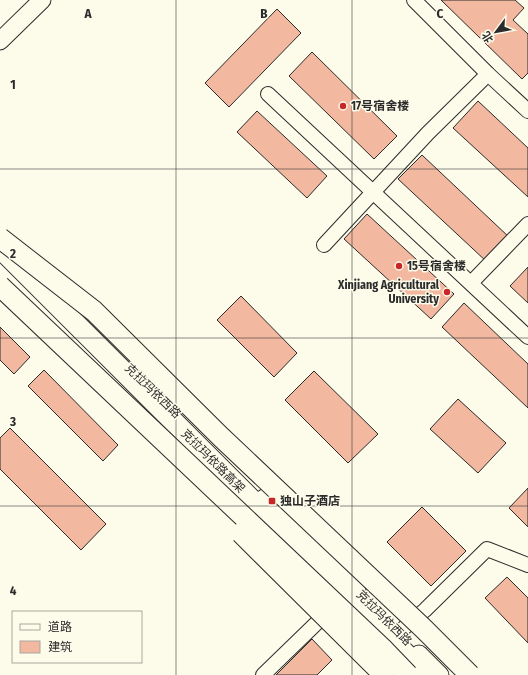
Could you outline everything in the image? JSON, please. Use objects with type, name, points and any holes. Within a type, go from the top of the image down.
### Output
[{"type":"highway","points":[[0,238],[94,310],[221,437],[470,675]]},
{"type":"highway","name":"克拉玛依路高架","points":[[0,248],[427,675]]},
{"type":"highway","points":[[0,287],[73,367]]},
{"type":"highway","name":"克拉玛依路高架","points":[[0,287],[376,643],[407,675]]},
{"type":"highway","points":[[0,295],[384,675]]},
{"type":"main road","points":[[0,40],[42,0]]},
{"type":"main road","name":"克拉玛依西路","points":[[0,243],[299,532],[440,675]]},
{"type":"main road","name":"克拉玛依西路","points":[[0,274],[64,336],[218,495],[333,607],[407,675]]},
{"type":"street","points":[[414,0],[488,74],[528,111]]},
{"type":"street","points":[[324,246],[428,133],[488,74]]},
{"type":"street","points":[[268,94],[528,337]]},
{"type":"street","points":[[471,283],[528,224]]},
{"type":"street","points":[[398,633],[425,610],[487,549],[528,565]]},
{"type":"street","points":[[263,675],[333,607]]},
{"type":"building","points":[[441,0],[515,0],[524,8],[513,20],[528,34],[528,73],[522,79]]},
{"type":"building","points":[[277,9],[301,33],[229,107],[205,83]]},
{"type":"building","name":"17号宿舍楼","points":[[312,52],[397,136],[374,159],[289,76]]},
{"type":"building","points":[[478,101],[528,148],[528,197],[453,128]]},
{"type":"building","points":[[257,111],[327,176],[307,198],[237,132]]},
{"type":"building","points":[[422,155],[510,238],[487,262],[398,179]]},
{"type":"building","name":"15号宿舍楼","points":[[367,214],[454,294],[431,319],[344,239]]},
{"type":"building","points":[[528,267],[528,303],[510,286]]},
{"type":"building","points":[[241,296],[297,353],[274,377],[217,320]]},
{"type":"building","points":[[464,303],[528,364],[528,408],[442,327]]},
{"type":"building","points":[[0,327],[30,357],[14,374],[0,360]]},
{"type":"building","points":[[44,370],[118,445],[103,461],[28,386]]},
{"type":"building","points":[[314,371],[378,434],[348,463],[285,400]]},
{"type":"building","points":[[458,399],[506,443],[478,473],[430,429]]},
{"type":"building","points":[[10,428],[106,524],[81,550],[0,469],[0,438]]},
{"type":"building","points":[[528,488],[528,527],[509,508]]},
{"type":"building","points":[[422,507],[466,551],[431,586],[387,542]]},
{"type":"building","points":[[507,577],[528,598],[528,643],[485,598]]},
{"type":"building","points":[[312,639],[332,660],[317,675],[276,675]]},
{"type":"place","name":"17号宿舍楼","points":[[343,106]]},
{"type":"place","name":"15号宿舍楼","points":[[399,266]]},
{"type":"place","name":"Xinjiang Agricultural University","points":[[447,292]]},
{"type":"place","name":"独山子酒店","points":[[272,501]]}]
